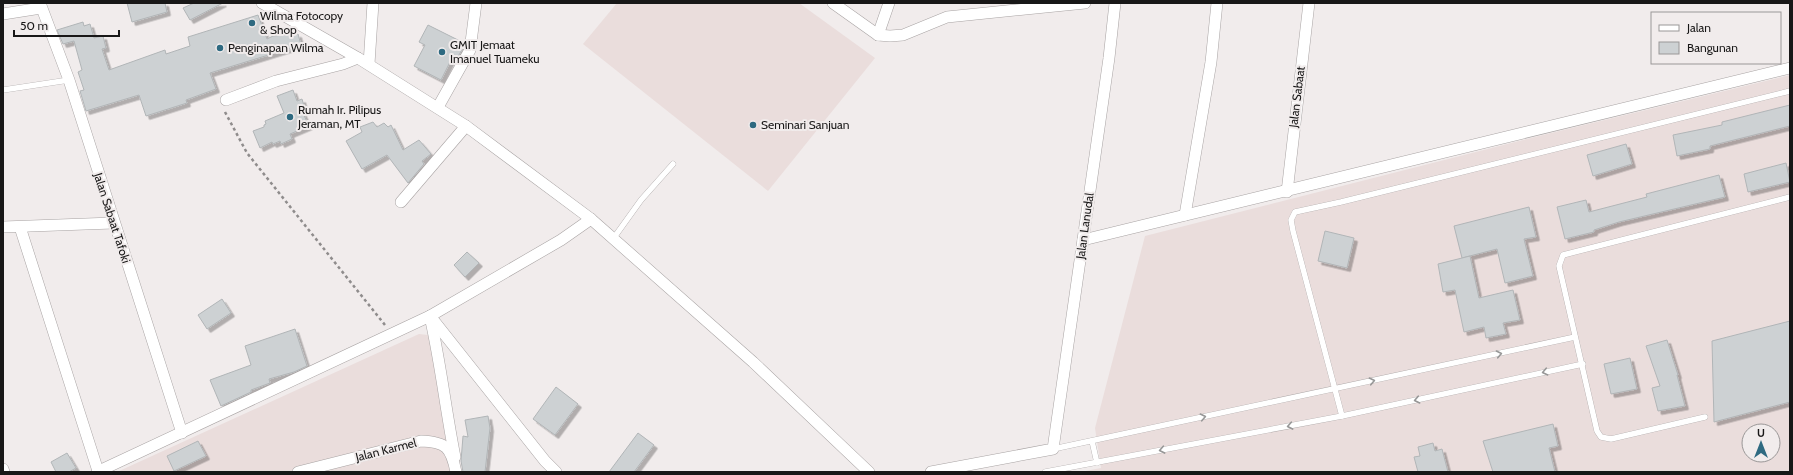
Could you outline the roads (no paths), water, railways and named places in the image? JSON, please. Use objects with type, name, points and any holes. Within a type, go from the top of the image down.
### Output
[{"type":"street","points":[[262,3],[369,64],[438,107],[466,126],[591,219],[753,362],[869,472]]},
{"type":"street","points":[[369,64],[373,3]]},
{"type":"street","points":[[438,107],[470,50],[476,3]]},
{"type":"street","points":[[832,3],[878,35],[903,35],[947,17],[1085,3]]},
{"type":"street","points":[[878,35],[889,3]]},
{"type":"street","name":"Jalan Lanudal","points":[[1053,449],[1109,58],[1115,3]]},
{"type":"street","points":[[1185,215],[1211,62],[1217,3]]},
{"type":"street","name":"Jalan Sabaat","points":[[1287,192],[1309,3]]},
{"type":"street","points":[[3,14],[41,5]]},
{"type":"street","name":"Jalan Sabaat Tafoki","points":[[41,5],[69,80],[113,223],[182,433]]},
{"type":"street","points":[[226,100],[276,81],[344,64],[358,58]]},
{"type":"street","points":[[1083,240],[1287,192],[1790,68]]},
{"type":"street","points":[[401,202],[466,126]]},
{"type":"street","points":[[20,227],[98,472],[430,316],[561,240],[591,219]]},
{"type":"street","points":[[3,227],[113,223]]},
{"type":"street","points":[[430,316],[437,346],[457,472]]},
{"type":"street","points":[[430,316],[556,472]]},
{"type":"street","name":"Jalan Karmel","points":[[298,472],[421,441],[443,444],[451,453],[457,472]]},
{"type":"street","points":[[931,472],[1053,449]]},
{"type":"lane","points":[[3,90],[69,80]]},
{"type":"lane","points":[[1342,416],[1293,231],[1291,220],[1295,212],[1341,202],[1790,91]]},
{"type":"lane","points":[[613,240],[641,200],[673,164]]},
{"type":"lane","points":[[1705,416],[1611,439],[1602,437],[1597,431],[1583,364],[1575,337],[1559,266],[1561,258],[1563,255],[1790,197]]},
{"type":"lane","points":[[1053,449],[1575,337]]},
{"type":"lane","points":[[1045,472],[1342,416],[1583,364]]},
{"type":"lane","points":[[1092,441],[1096,463]]},
{"type":"place","name":"Wilma Fotocopy & Shop","points":[[252,23]]},
{"type":"place","name":"Penginapan Wilma","points":[[220,48]]},
{"type":"place","name":"GMIT Jemaat Imanuel Tuameku","points":[[442,52]]},
{"type":"place","name":"Rumah Ir. Pilipus Jeraman, MT","points":[[290,117]]},
{"type":"place","name":"Seminari Sanjuan","points":[[753,125]]}]
